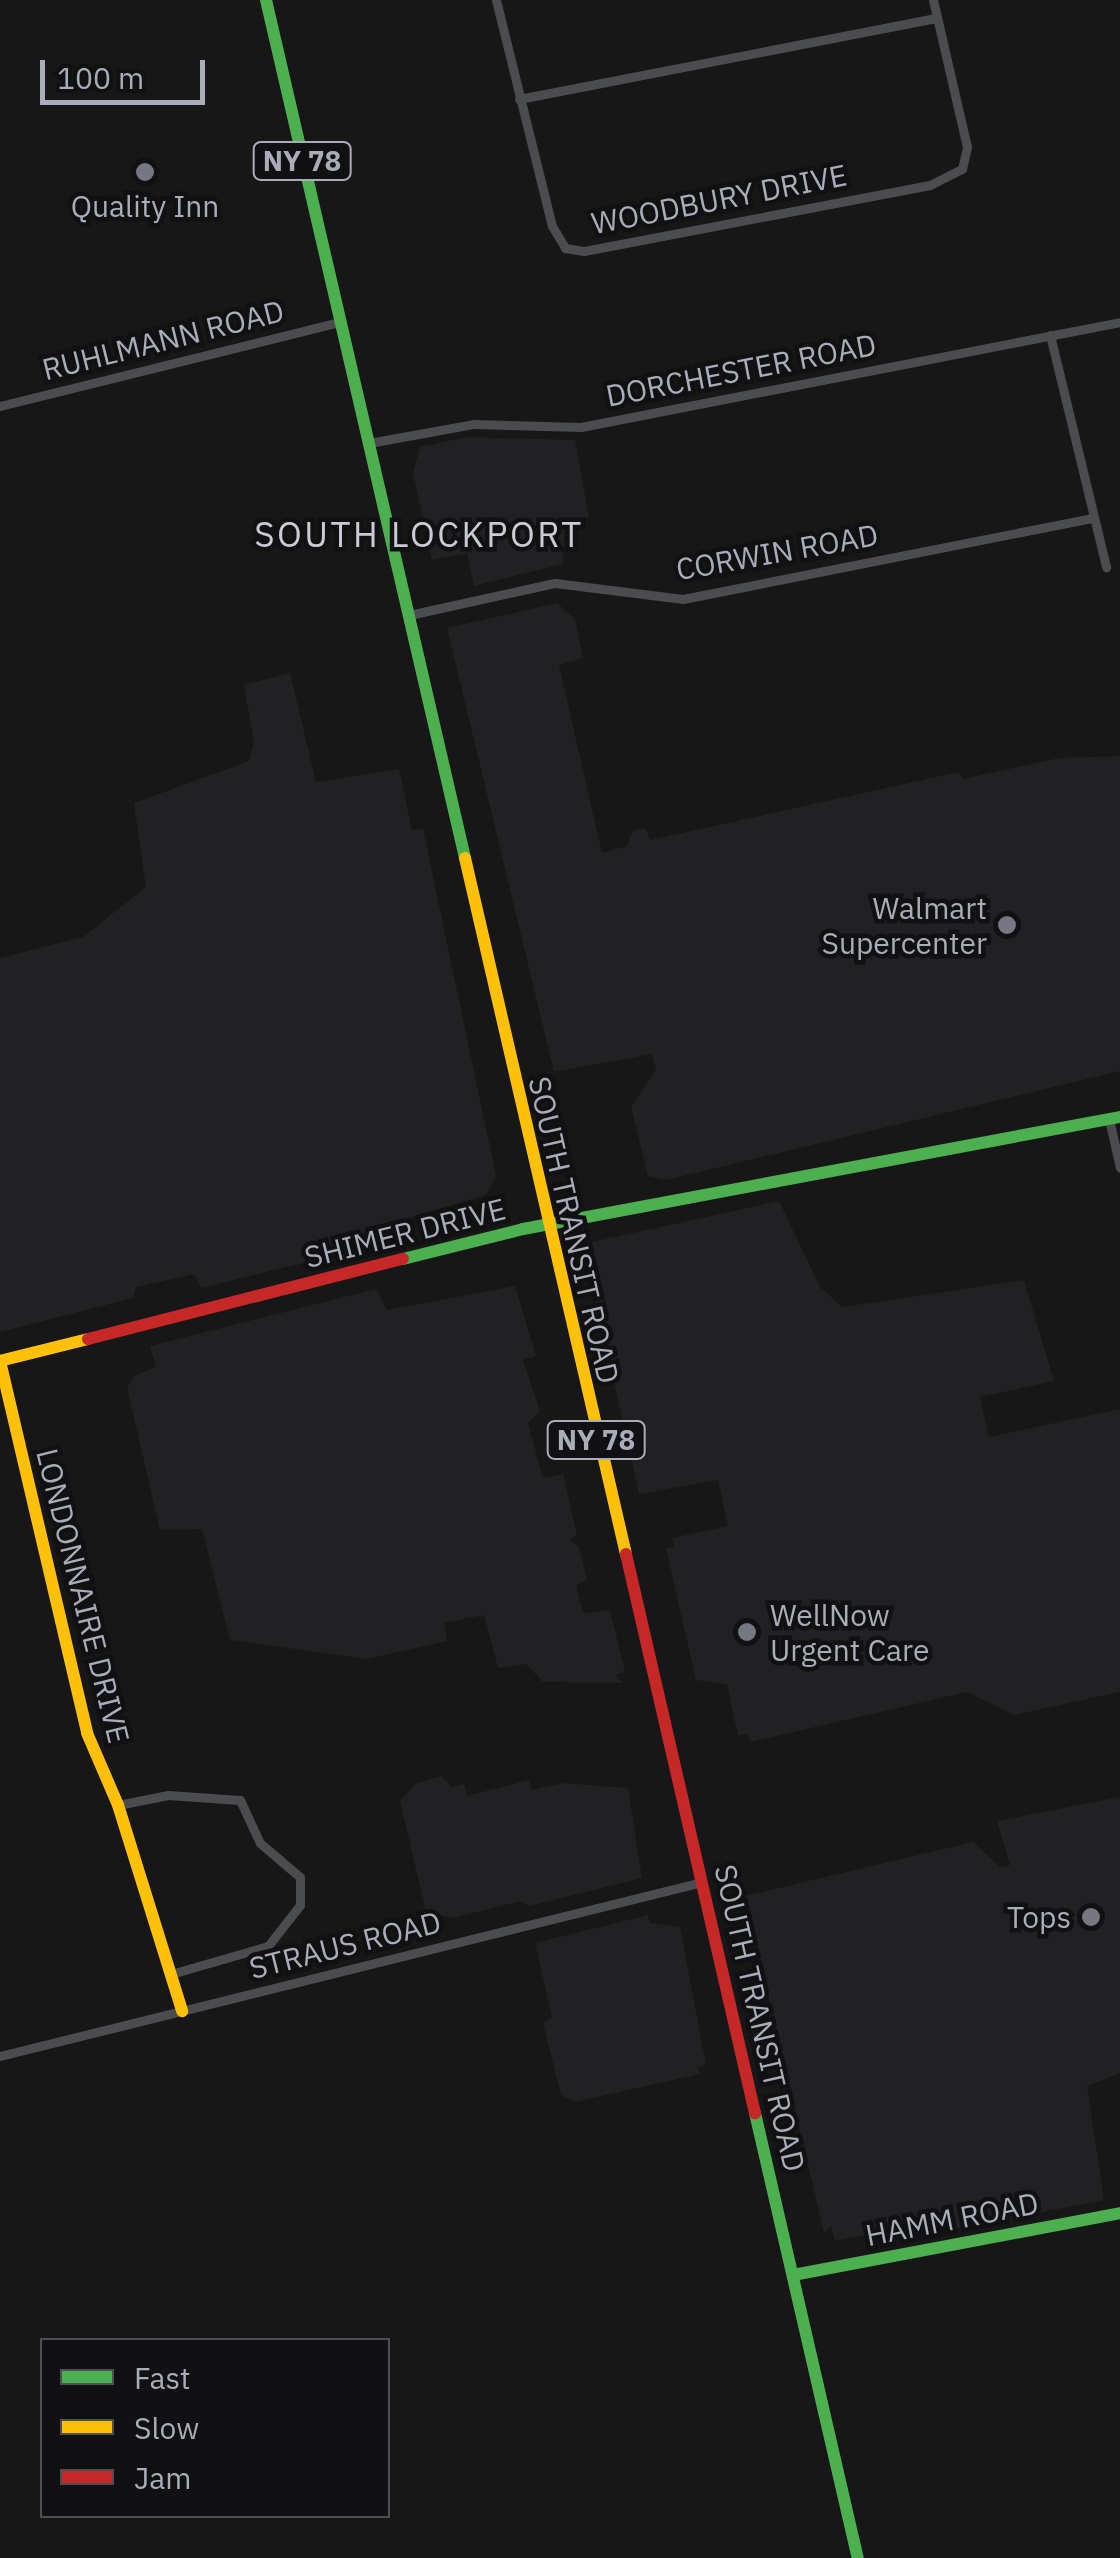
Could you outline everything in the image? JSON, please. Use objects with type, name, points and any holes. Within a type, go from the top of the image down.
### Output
[{"type":"main road","name":"NY 78","points":[[266,0],[339,322]]},
{"type":"main road","name":"SOUTH TRANSIT ROAD","points":[[339,322],[858,2558]]},
{"type":"main road","name":"SHIMER DRIVE","points":[[0,1361],[548,1227],[1115,1118]]},
{"type":"main road","name":"LONDONNAIRE DRIVE","points":[[0,1361],[87,1733],[118,1804],[182,2011]]},
{"type":"main road","name":"HAMM ROAD","points":[[793,2275],[1120,2213]]},
{"type":"street","name":"WOODBURY DRIVE","points":[[496,0],[552,226],[565,248],[584,251],[910,189],[962,169],[966,147],[933,0]]},
{"type":"street","points":[[520,99],[937,18]]},
{"type":"street","name":"RUHLMANN ROAD","points":[[0,406],[339,322]]},
{"type":"street","name":"DORCHESTER ROAD","points":[[369,443],[450,426],[581,427],[1120,322]]},
{"type":"street","points":[[1050,336],[1106,567]]},
{"type":"street","name":"CORWIN ROAD","points":[[410,615],[554,583],[683,599],[1093,518]]},
{"type":"street","points":[[1115,1118],[1120,1168]]},
{"type":"street","points":[[118,1804],[168,1795],[240,1800],[260,1844],[300,1878],[300,1906],[268,1946],[172,1974]]},
{"type":"street","name":"STRAUS ROAD","points":[[0,2056],[702,1882]]},
{"type":"shaded area","points":[[467,437],[575,440],[589,517],[564,521],[563,564],[474,586],[467,553],[432,560],[413,473],[420,447]]},
{"type":"shaded area","points":[[557,603],[575,619],[583,658],[559,665],[602,853],[627,846],[633,830],[646,828],[650,840],[959,772],[963,779],[1059,758],[1120,756],[1120,1071],[666,1180],[648,1176],[631,1107],[656,1070],[652,1054],[554,1072],[447,628]]},
{"type":"shaded area","points":[[290,673],[316,782],[399,769],[412,830],[423,829],[496,1176],[486,1195],[391,1223],[392,1241],[201,1288],[194,1274],[136,1287],[133,1298],[0,1332],[0,958],[83,937],[146,887],[134,803],[249,761],[254,742],[244,685]]},
{"type":"shaded area","points":[[779,1201],[820,1287],[842,1307],[1024,1280],[1054,1381],[980,1397],[989,1437],[1120,1409],[1120,1692],[1014,1715],[967,1692],[750,1742],[748,1734],[738,1736],[727,1684],[696,1680],[666,1549],[674,1547],[672,1538],[728,1526],[718,1480],[639,1494],[583,1244]]},
{"type":"shaded area","points":[[515,1286],[536,1356],[523,1360],[540,1411],[528,1423],[543,1478],[563,1474],[577,1535],[570,1540],[579,1547],[587,1580],[576,1585],[583,1613],[610,1610],[625,1672],[616,1675],[623,1683],[543,1682],[526,1664],[498,1668],[484,1615],[444,1623],[447,1641],[367,1659],[230,1640],[202,1529],[160,1530],[127,1388],[134,1376],[156,1367],[150,1346],[376,1289],[387,1310]]},
{"type":"shaded area","points":[[442,1776],[451,1787],[464,1784],[467,1796],[529,1780],[532,1790],[563,1783],[628,1788],[642,1878],[529,1906],[521,1901],[453,1918],[426,1912],[400,1801],[416,1783]]},
{"type":"shaded area","points":[[1120,1797],[1120,2073],[1087,2086],[1104,2200],[904,2239],[902,2228],[835,2241],[831,2226],[824,2233],[745,1896],[973,1842],[1000,1867],[1010,1865],[997,1821]]},
{"type":"shaded area","points":[[648,1915],[650,1923],[680,1927],[706,2065],[698,2067],[700,2074],[575,2102],[561,2095],[543,2023],[552,2017],[535,1943]]},
{"type":"traffic: fast","points":[[266,0],[465,858]]},
{"type":"traffic: fast","points":[[403,1259],[523,1229],[1120,1117]]},
{"type":"traffic: fast","points":[[755,2113],[858,2558]]},
{"type":"traffic: fast","points":[[793,2275],[1120,2213]]},
{"type":"traffic: slow","points":[[465,858],[626,1554]]},
{"type":"traffic: slow","points":[[88,1339],[0,1361],[87,1733],[118,1805],[182,2011]]},
{"type":"traffic: jam","points":[[88,1339],[403,1259]]},
{"type":"traffic: jam","points":[[626,1554],[755,2113]]},
{"type":"place","name":"Quality Inn","points":[[145,172]]},
{"type":"place","name":"Walmart Supercenter","points":[[1007,925]]},
{"type":"place","name":"WellNow Urgent Care","points":[[747,1632]]},
{"type":"place","name":"Tops","points":[[1091,1917]]},
{"type":"district","name":"SOUTH LOCKPORT","points":[[419,534]]}]
